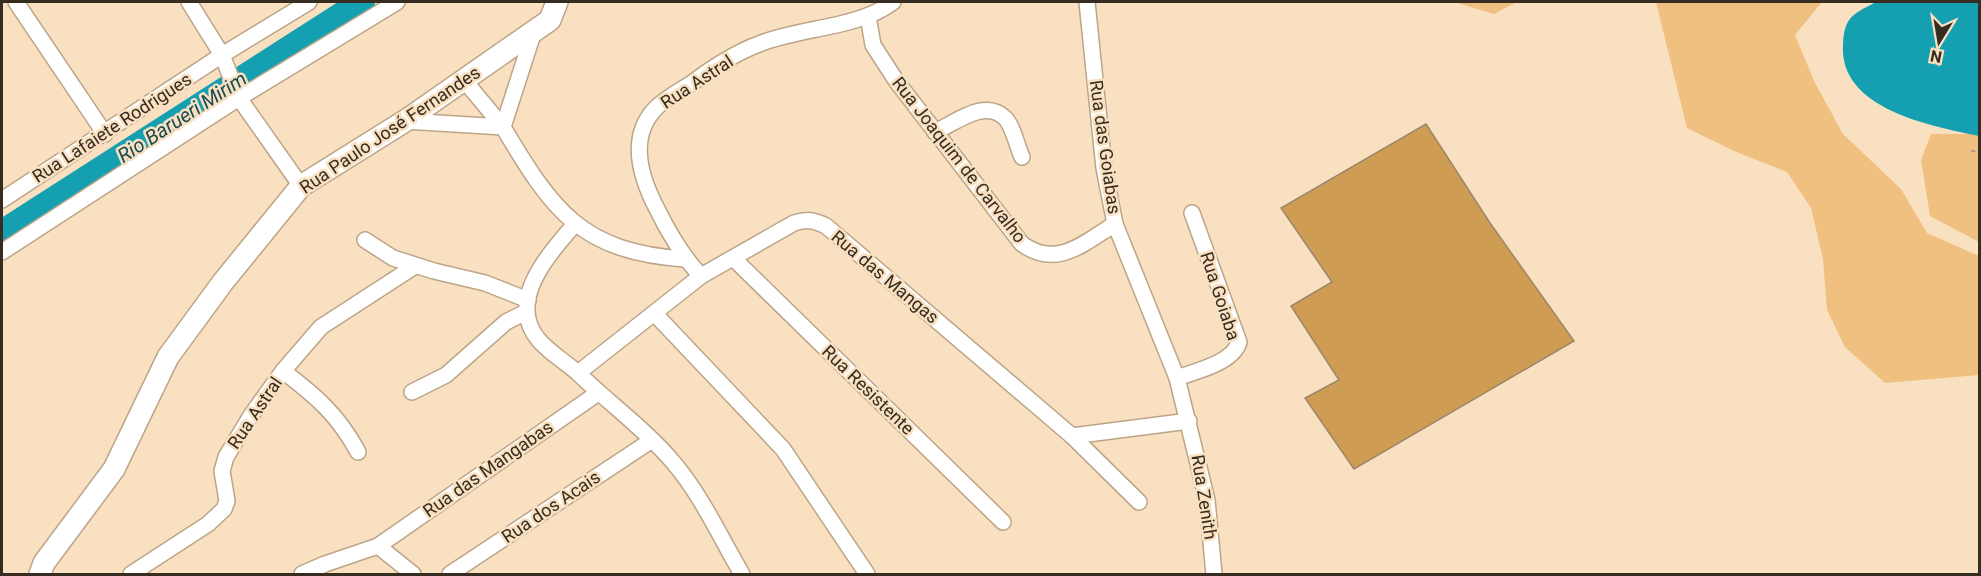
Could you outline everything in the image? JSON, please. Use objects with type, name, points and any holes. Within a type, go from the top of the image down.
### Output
[{"type":"main road","name":"Rua Paulo José Fernandes","points":[[39,574],[44,563],[114,469],[168,357],[223,282],[302,186],[405,121],[534,32],[550,20],[557,9],[557,2]]},
{"type":"street","points":[[16,2],[105,134]]},
{"type":"street","points":[[189,2],[224,59],[238,93],[302,186]]},
{"type":"street","name":"Rua Lafaiete Rodrigues","points":[[2,200],[224,59],[309,2]]},
{"type":"street","points":[[2,252],[238,93],[397,2]]},
{"type":"street","name":"Rua Astral","points":[[701,276],[685,259],[649,193],[639,166],[638,147],[644,128],[657,107],[711,69],[759,44],[809,28],[868,16],[893,2]]},
{"type":"street","name":"Rua das Goiabas","points":[[1085,2],[1104,168],[1116,224],[1178,378],[1189,421]]},
{"type":"street","name":"Rua Joaquim de Carvalho","points":[[868,16],[873,45],[935,132],[1022,244],[1034,253],[1046,256],[1060,255],[1116,224]]},
{"type":"street","points":[[502,127],[534,32]]},
{"type":"street","points":[[464,80],[502,127],[525,165],[574,225],[590,236],[627,250],[656,257],[685,259]]},
{"type":"street","points":[[935,132],[981,109],[992,110],[1005,118],[1022,157]]},
{"type":"street","points":[[405,121],[502,127]]},
{"type":"street","name":"Rua Goiaba","points":[[1178,378],[1229,357],[1237,350],[1239,342],[1192,213]]},
{"type":"street","name":"Rua das Mangas","points":[[578,373],[701,276],[794,223],[805,220],[826,226],[1072,436],[1139,502]]},
{"type":"street","points":[[574,225],[537,274],[527,306],[530,327],[555,357],[578,373],[652,440],[689,483],[742,574]]},
{"type":"street","points":[[365,240],[393,258],[415,266],[485,283],[527,306]]},
{"type":"street","name":"Rua Resistente","points":[[733,258],[1003,522]]},
{"type":"street","name":"Rua Astral","points":[[131,574],[208,524],[224,508],[227,501],[222,471],[226,458],[252,414],[283,371],[321,327],[415,266]]},
{"type":"street","points":[[412,392],[446,375],[527,306]]},
{"type":"street","points":[[655,314],[783,449],[867,574]]},
{"type":"street","points":[[283,371],[322,400],[344,425],[358,452]]},
{"type":"street","name":"Rua das Mangabas","points":[[302,574],[378,546],[598,393]]},
{"type":"street","points":[[1072,436],[1189,421]]},
{"type":"street","name":"Rua Zenith","points":[[1189,421],[1207,500],[1214,574]]},
{"type":"street","name":"Rua dos Acais","points":[[450,574],[652,440]]},
{"type":"street","points":[[378,546],[413,574]]},
{"type":"path","points":[[1971,151],[1980,151]]},
{"type":"shaded area","points":[[1454,2],[1517,2],[1494,14]]},
{"type":"shaded area","points":[[1656,2],[1822,2],[1795,35],[1815,83],[1843,134],[1901,189],[1927,233],[1979,256],[1979,375],[1885,383],[1845,347],[1827,310],[1823,259],[1811,208],[1787,172],[1734,151],[1687,128]]},
{"type":"shaded area","points":[[1931,134],[1979,134],[1979,242],[1930,216],[1921,160]]},
{"type":"water","points":[[1876,2],[1979,2],[1979,136],[1937,127],[1891,111],[1856,85],[1846,67],[1843,45],[1845,28],[1856,13]]},
{"type":"building","points":[[1426,124],[1490,223],[1574,341],[1354,469],[1305,398],[1339,380],[1291,306],[1332,282],[1281,208]]},
{"type":"waterway","name":"Rio Barueri Mirim","points":[[2,233],[362,2]]}]
